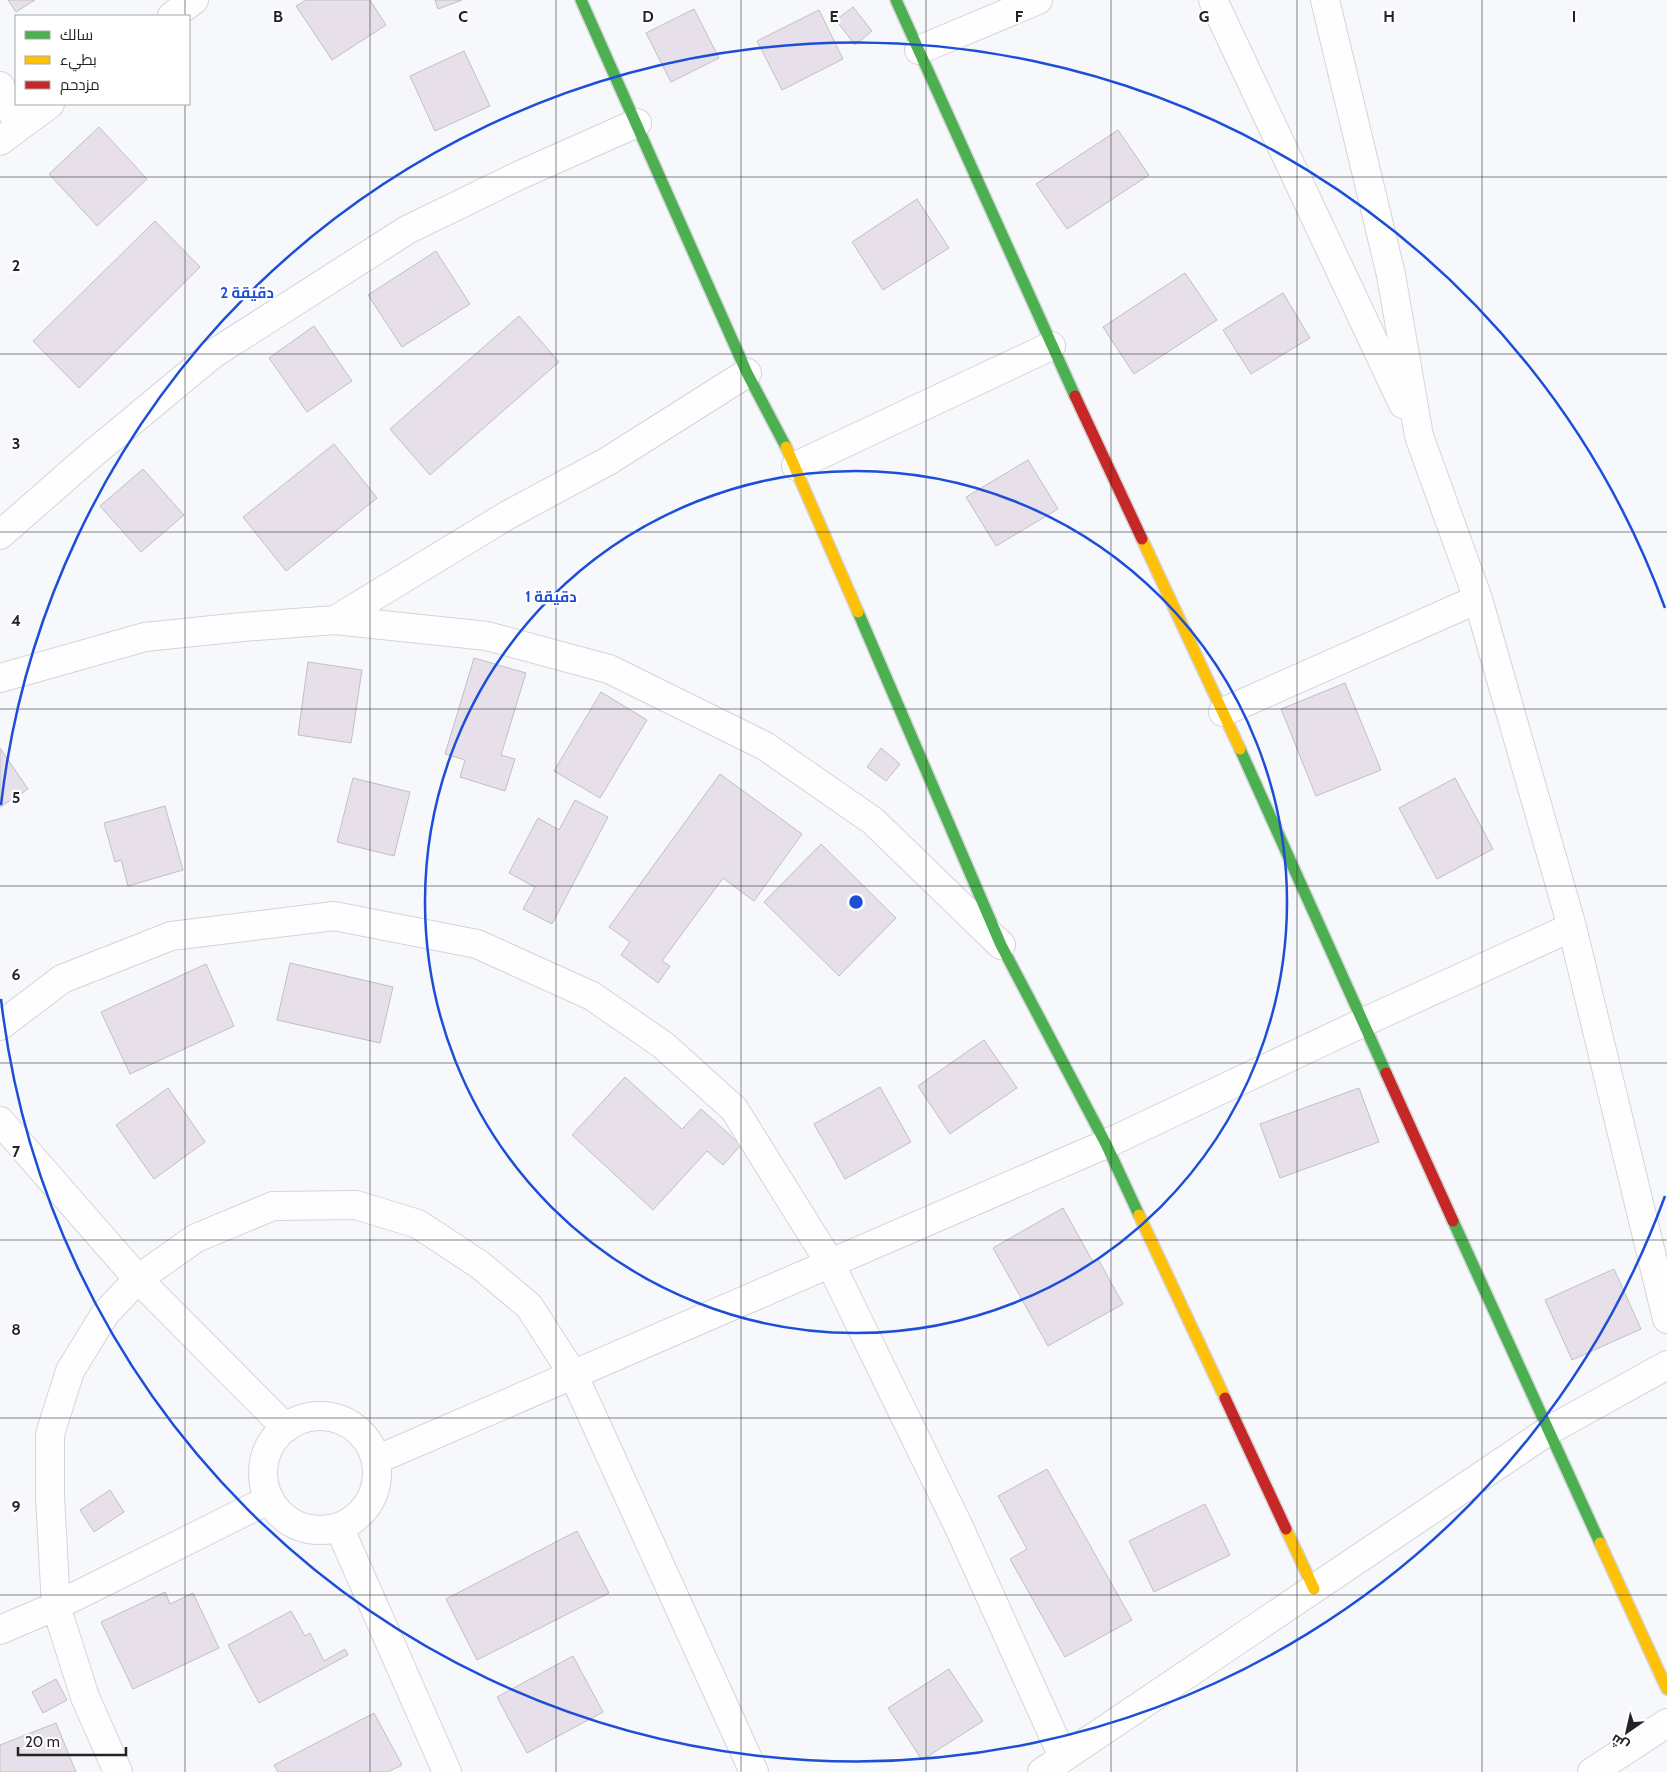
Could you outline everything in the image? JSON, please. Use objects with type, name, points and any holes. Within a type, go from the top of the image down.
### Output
[{"type":"street","points":[[173,15],[194,0]]},
{"type":"street","points":[[581,0],[747,372],[796,466],[1001,945],[1106,1144],[1314,1589]]},
{"type":"street","points":[[896,0],[1051,346],[1223,712],[1548,1431],[1667,1689]]},
{"type":"street","points":[[919,50],[1038,0]]},
{"type":"street","points":[[1213,0],[1418,436],[1478,599],[1572,927],[1667,1319]]},
{"type":"street","points":[[1325,0],[1391,274],[1418,436]]},
{"type":"street","points":[[0,86],[9,134],[49,105]]},
{"type":"street","points":[[0,535],[90,456],[221,349],[407,230],[520,175],[637,123]]},
{"type":"street","points":[[796,466],[1051,346]]},
{"type":"street","points":[[335,620],[506,516],[608,461],[747,372]]},
{"type":"street","points":[[1223,712],[1478,599]]},
{"type":"street","points":[[0,678],[144,637],[335,620],[487,636],[609,669],[765,746],[873,821],[1001,945]]},
{"type":"street","points":[[0,1026],[62,979],[171,936],[334,916],[477,944],[592,996],[663,1045],[734,1109],[830,1263],[958,1525],[1052,1765],[1548,1431],[1667,1365]]},
{"type":"street","points":[[376,1460],[574,1376],[1106,1144],[1364,1022],[1572,927]]},
{"type":"street","points":[[0,1121],[138,1279],[286,1428]]},
{"type":"street","points":[[118,1772],[85,1697],[56,1606],[50,1497],[50,1434],[70,1371],[105,1314],[138,1279],[196,1238],[273,1206],[356,1205],[418,1224],[480,1265],[530,1306],[574,1376],[754,1772]]},
{"type":"street","points":[[320,1416],[339,1419],[356,1428],[368,1443],[376,1460],[377,1481],[371,1500],[358,1516],[340,1527],[320,1530],[300,1526],[282,1515],[270,1499],[264,1481],[265,1460],[272,1442],[286,1428],[302,1418],[320,1416]]},
{"type":"street","points":[[0,1630],[56,1606],[270,1499]]},
{"type":"street","points":[[340,1527],[447,1772]]},
{"type":"street","points":[[1592,1772],[1667,1723]]},
{"type":"building","points":[[8,0],[35,0],[16,12]]},
{"type":"building","points":[[306,0],[370,0],[386,25],[332,60],[296,6]]},
{"type":"building","points":[[435,0],[462,0],[438,9]]},
{"type":"building","points":[[853,7],[872,31],[855,45],[836,20]]},
{"type":"building","points":[[694,9],[719,58],[671,82],[646,33]]},
{"type":"building","points":[[819,10],[843,59],[782,90],[757,41]]},
{"type":"building","points":[[464,51],[490,106],[435,131],[410,76]]},
{"type":"building","points":[[99,127],[147,179],[97,226],[49,174]]},
{"type":"building","points":[[1118,130],[1149,175],[1067,229],[1036,184]]},
{"type":"building","points":[[917,199],[949,248],[883,290],[852,242]]},
{"type":"building","points":[[155,221],[200,267],[79,388],[33,341]]},
{"type":"building","points":[[436,251],[470,304],[402,347],[368,295]]},
{"type":"building","points":[[1185,273],[1217,320],[1134,374],[1103,327]]},
{"type":"building","points":[[1283,293],[1310,338],[1251,374],[1223,330]]},
{"type":"building","points":[[519,316],[559,362],[430,475],[390,429]]},
{"type":"building","points":[[314,326],[352,381],[307,412],[269,358]]},
{"type":"building","points":[[334,444],[377,498],[286,571],[243,517]]},
{"type":"building","points":[[1028,460],[1058,509],[996,546],[966,497]]},
{"type":"building","points":[[143,469],[184,515],[141,552],[100,506]]},
{"type":"building","points":[[474,658],[526,673],[501,755],[515,759],[505,791],[460,777],[465,760],[445,754]]},
{"type":"building","points":[[308,662],[362,670],[351,743],[298,735]]},
{"type":"building","points":[[1345,683],[1381,770],[1316,796],[1281,709]]},
{"type":"building","points":[[601,692],[647,720],[600,798],[554,771]]},
{"type":"building","points":[[0,748],[28,789],[0,807]]},
{"type":"building","points":[[881,748],[900,764],[886,781],[867,767]]},
{"type":"building","points":[[720,774],[802,834],[754,901],[723,878],[662,961],[670,966],[658,983],[621,955],[630,942],[609,927]]},
{"type":"building","points":[[353,778],[410,792],[394,856],[337,842]]},
{"type":"building","points":[[1455,778],[1493,849],[1437,879],[1399,808]]},
{"type":"building","points":[[575,800],[608,817],[552,924],[523,909],[535,887],[509,873],[538,818],[559,830]]},
{"type":"building","points":[[165,806],[183,870],[128,886],[121,860],[115,862],[104,823]]},
{"type":"building","points":[[821,844],[896,918],[839,976],[764,902]]},
{"type":"building","points":[[290,963],[393,987],[380,1043],[277,1020]]},
{"type":"building","points":[[206,964],[234,1026],[130,1074],[101,1012]]},
{"type":"building","points":[[984,1040],[1017,1088],[950,1134],[918,1086]]},
{"type":"building","points":[[625,1077],[682,1129],[701,1109],[741,1145],[723,1165],[707,1151],[653,1210],[572,1135]]},
{"type":"building","points":[[880,1087],[911,1142],[845,1179],[814,1124]]},
{"type":"building","points":[[168,1088],[205,1142],[154,1179],[116,1125]]},
{"type":"building","points":[[1359,1088],[1379,1142],[1280,1178],[1260,1124]]},
{"type":"building","points":[[1063,1208],[1093,1262],[1098,1259],[1123,1304],[1048,1346],[993,1248]]},
{"type":"building","points":[[1614,1269],[1641,1329],[1572,1360],[1545,1300]]},
{"type":"building","points":[[1047,1469],[1132,1620],[1065,1657],[1010,1559],[1027,1549],[998,1496]]},
{"type":"building","points":[[110,1490],[124,1512],[94,1532],[80,1510]]},
{"type":"building","points":[[1205,1504],[1230,1555],[1154,1592],[1129,1541]]},
{"type":"building","points":[[577,1531],[609,1593],[477,1660],[446,1599]]},
{"type":"building","points":[[165,1592],[170,1604],[193,1593],[219,1648],[133,1689],[101,1622]]},
{"type":"building","points":[[291,1611],[305,1636],[310,1633],[324,1661],[345,1649],[348,1655],[259,1703],[228,1645]]},
{"type":"building","points":[[573,1656],[603,1712],[527,1753],[497,1697]]},
{"type":"building","points":[[949,1669],[983,1721],[922,1760],[888,1708]]},
{"type":"building","points":[[56,1679],[67,1700],[43,1713],[32,1692]]},
{"type":"building","points":[[374,1713],[402,1765],[388,1772],[278,1772],[274,1765]]},
{"type":"building","points":[[56,1723],[76,1772],[0,1772],[0,1745]]},
{"type":"traffic: fast","points":[[581,0],[747,373],[786,447]]},
{"type":"traffic: fast","points":[[896,0],[1075,396]]},
{"type":"traffic: fast","points":[[858,612],[1001,945],[1106,1144],[1139,1215]]},
{"type":"traffic: fast","points":[[1240,749],[1386,1073]]},
{"type":"traffic: fast","points":[[1453,1221],[1600,1543]]},
{"type":"traffic: slow","points":[[786,447],[858,612]]},
{"type":"traffic: slow","points":[[1142,539],[1240,749]]},
{"type":"traffic: slow","points":[[1139,1215],[1225,1398]]},
{"type":"traffic: slow","points":[[1286,1529],[1314,1589]]},
{"type":"traffic: slow","points":[[1600,1543],[1667,1689]]},
{"type":"traffic: jam","points":[[1075,396],[1142,539]]},
{"type":"traffic: jam","points":[[1386,1073],[1453,1221]]},
{"type":"traffic: jam","points":[[1225,1398],[1286,1529]]}]
